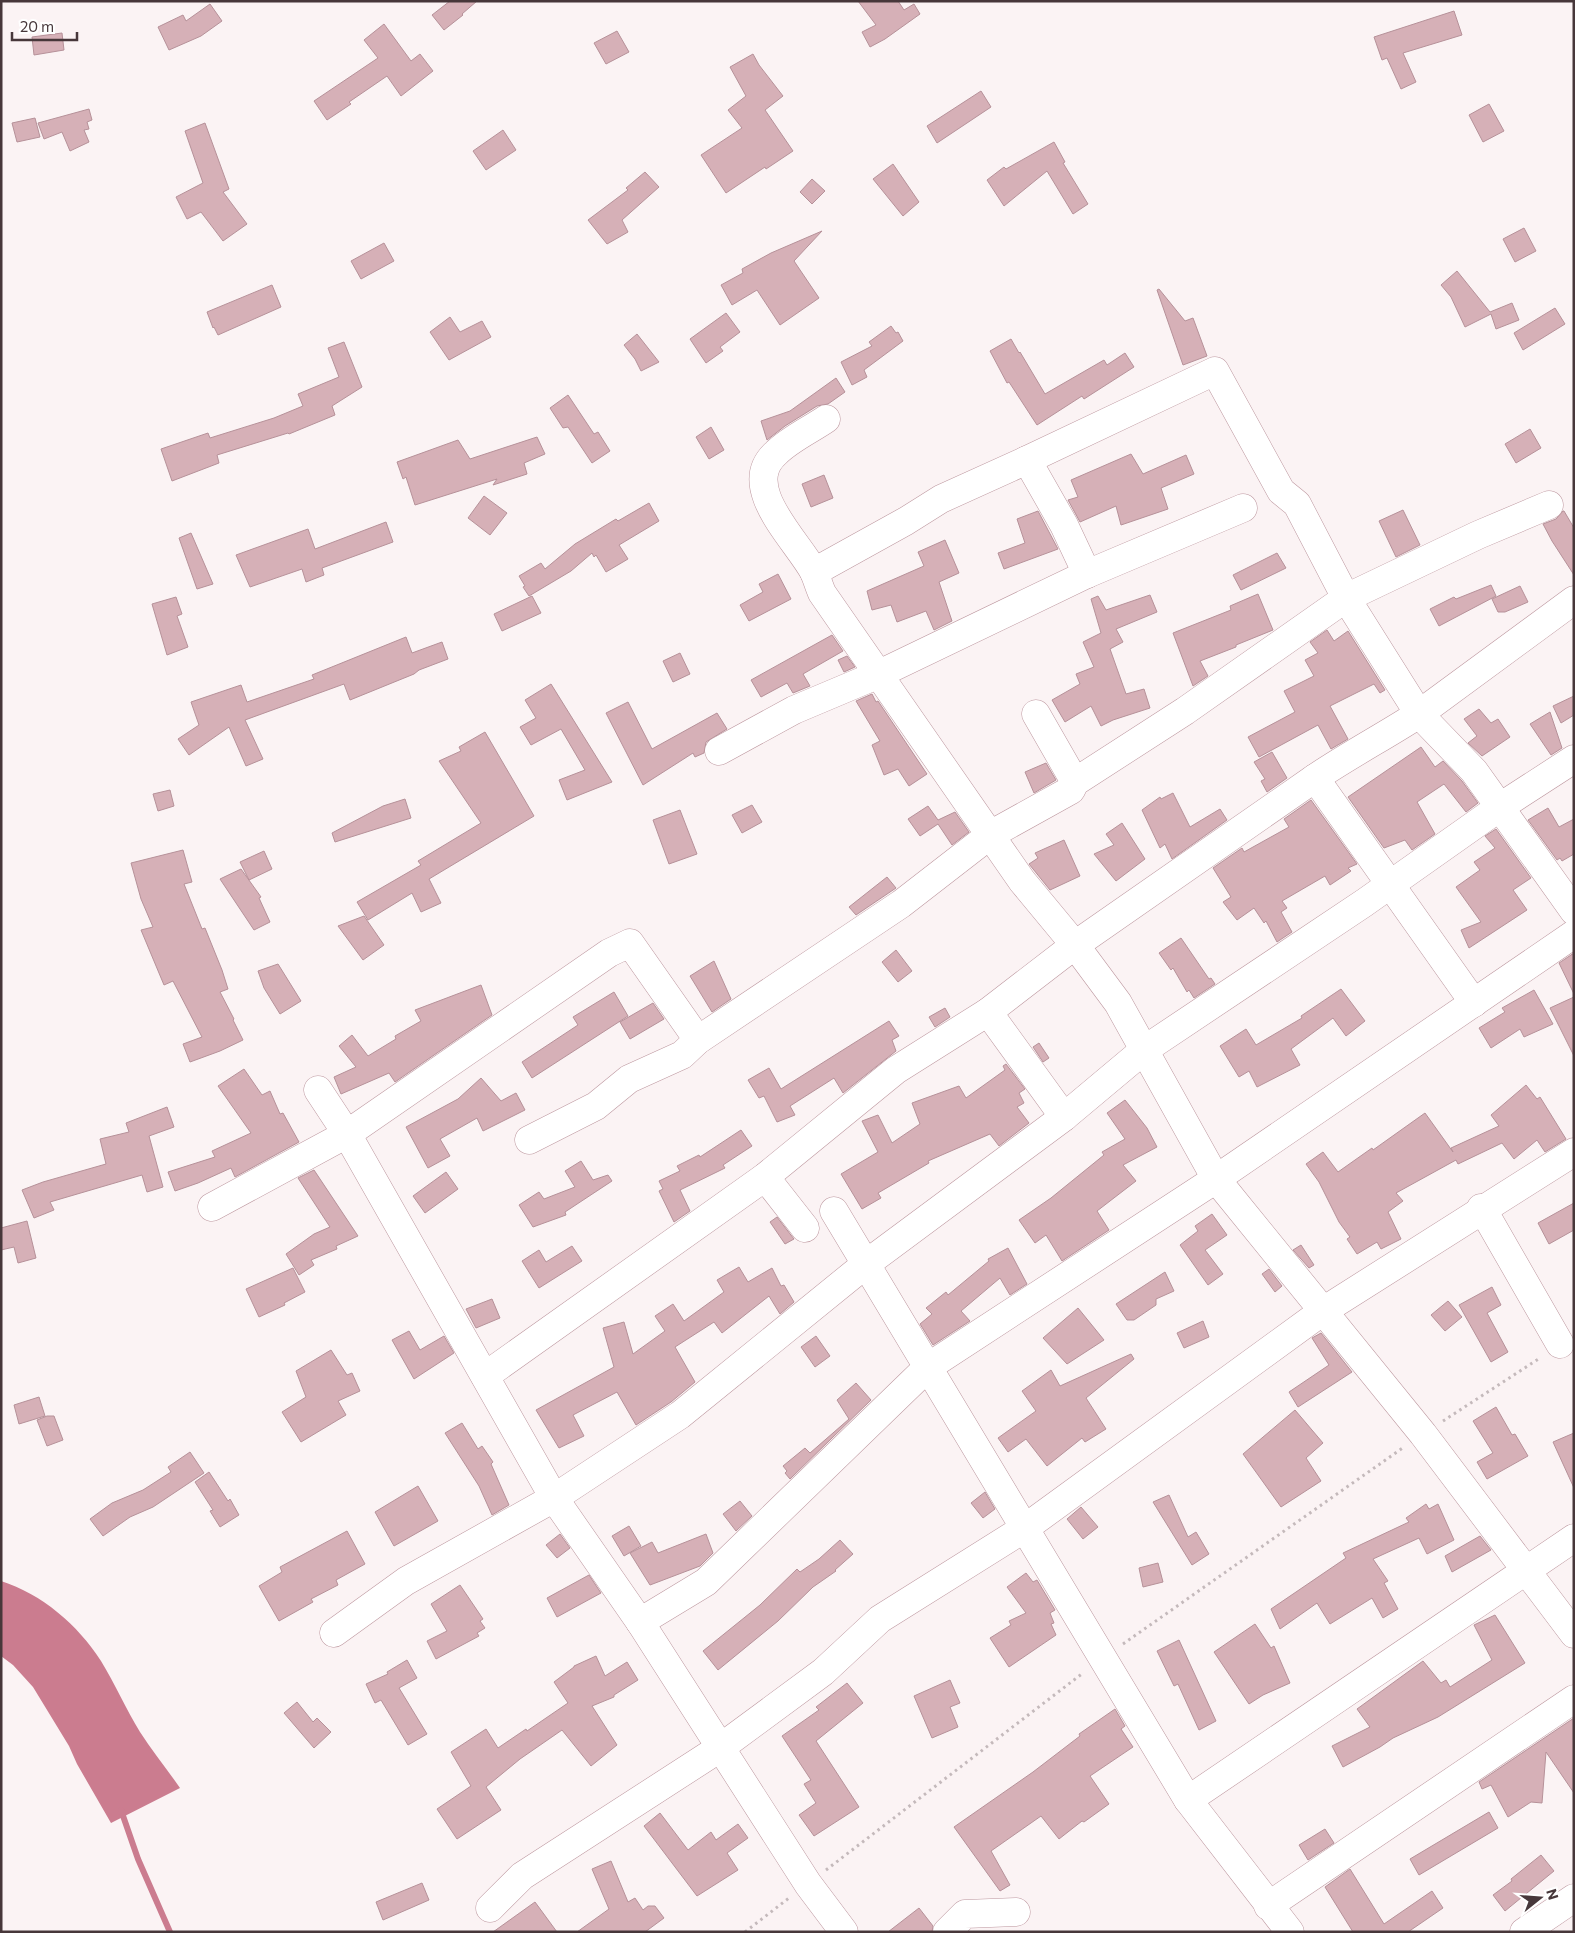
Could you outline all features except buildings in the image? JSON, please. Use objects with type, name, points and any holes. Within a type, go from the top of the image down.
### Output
[{"type":"street","points":[[814,572],[906,521],[941,498],[1215,371],[1281,491],[1297,504],[1346,598],[1419,714],[1474,770],[1574,911]]},
{"type":"street","points":[[826,419],[775,453],[764,468],[763,485],[769,505],[814,572],[822,593],[877,675],[1022,881],[1075,945],[1118,1003],[1216,1179],[1423,1434],[1574,1634]]},
{"type":"street","points":[[1026,460],[1064,525],[1087,574]]},
{"type":"street","points":[[528,1140],[596,1106],[629,1079],[682,1055],[698,1040],[901,904],[990,835],[1071,790],[1075,782],[1185,711],[1346,598],[1478,535],[1549,505]]},
{"type":"street","points":[[719,751],[794,710],[877,675],[1087,574],[1242,508]]},
{"type":"street","points":[[485,1376],[765,1176],[896,1070],[988,1012],[1075,945],[1315,778],[1419,714],[1574,600]]},
{"type":"street","points":[[1036,714],[1075,782]]},
{"type":"street","points":[[334,1633],[406,1581],[554,1498],[680,1415],[866,1264],[1064,1117],[1144,1050],[1392,884],[1500,807],[1574,759]]},
{"type":"street","points":[[1315,778],[1392,884],[1474,1003]]},
{"type":"street","points":[[640,1622],[706,1582],[928,1367],[1216,1179],[1574,934]]},
{"type":"street","points":[[212,1207],[347,1134],[609,953],[630,943],[698,1040]]},
{"type":"street","points":[[988,1012],[1064,1117]]},
{"type":"street","points":[[318,1090],[347,1134],[554,1498],[640,1622],[808,1884],[844,1932]]},
{"type":"street","points":[[490,1908],[522,1876],[720,1748],[823,1672],[880,1619],[1025,1528],[1323,1311],[1574,1152]]},
{"type":"street","points":[[765,1176],[805,1228]]},
{"type":"street","points":[[1482,1209],[1560,1344]]},
{"type":"street","points":[[834,1211],[1188,1800],[1268,1906],[1290,1932]]},
{"type":"street","points":[[1188,1800],[1574,1538]]},
{"type":"street","points":[[1268,1906],[1574,1699]]},
{"type":"street","points":[[1524,1932],[1574,1898]]},
{"type":"street","points":[[947,1932],[965,1914],[1016,1912]]},
{"type":"path","points":[[745,1932],[1103,1658],[1423,1434],[1560,1344]]},
{"type":"shaded area","points":[[1,1581],[31,1594],[45,1603],[58,1612],[81,1635],[101,1661],[149,1746],[180,1788],[111,1823],[77,1764],[69,1746],[33,1687],[13,1665],[1,1656]]},
{"type":"waterway","points":[[121,1810],[138,1859],[170,1932]]}]
